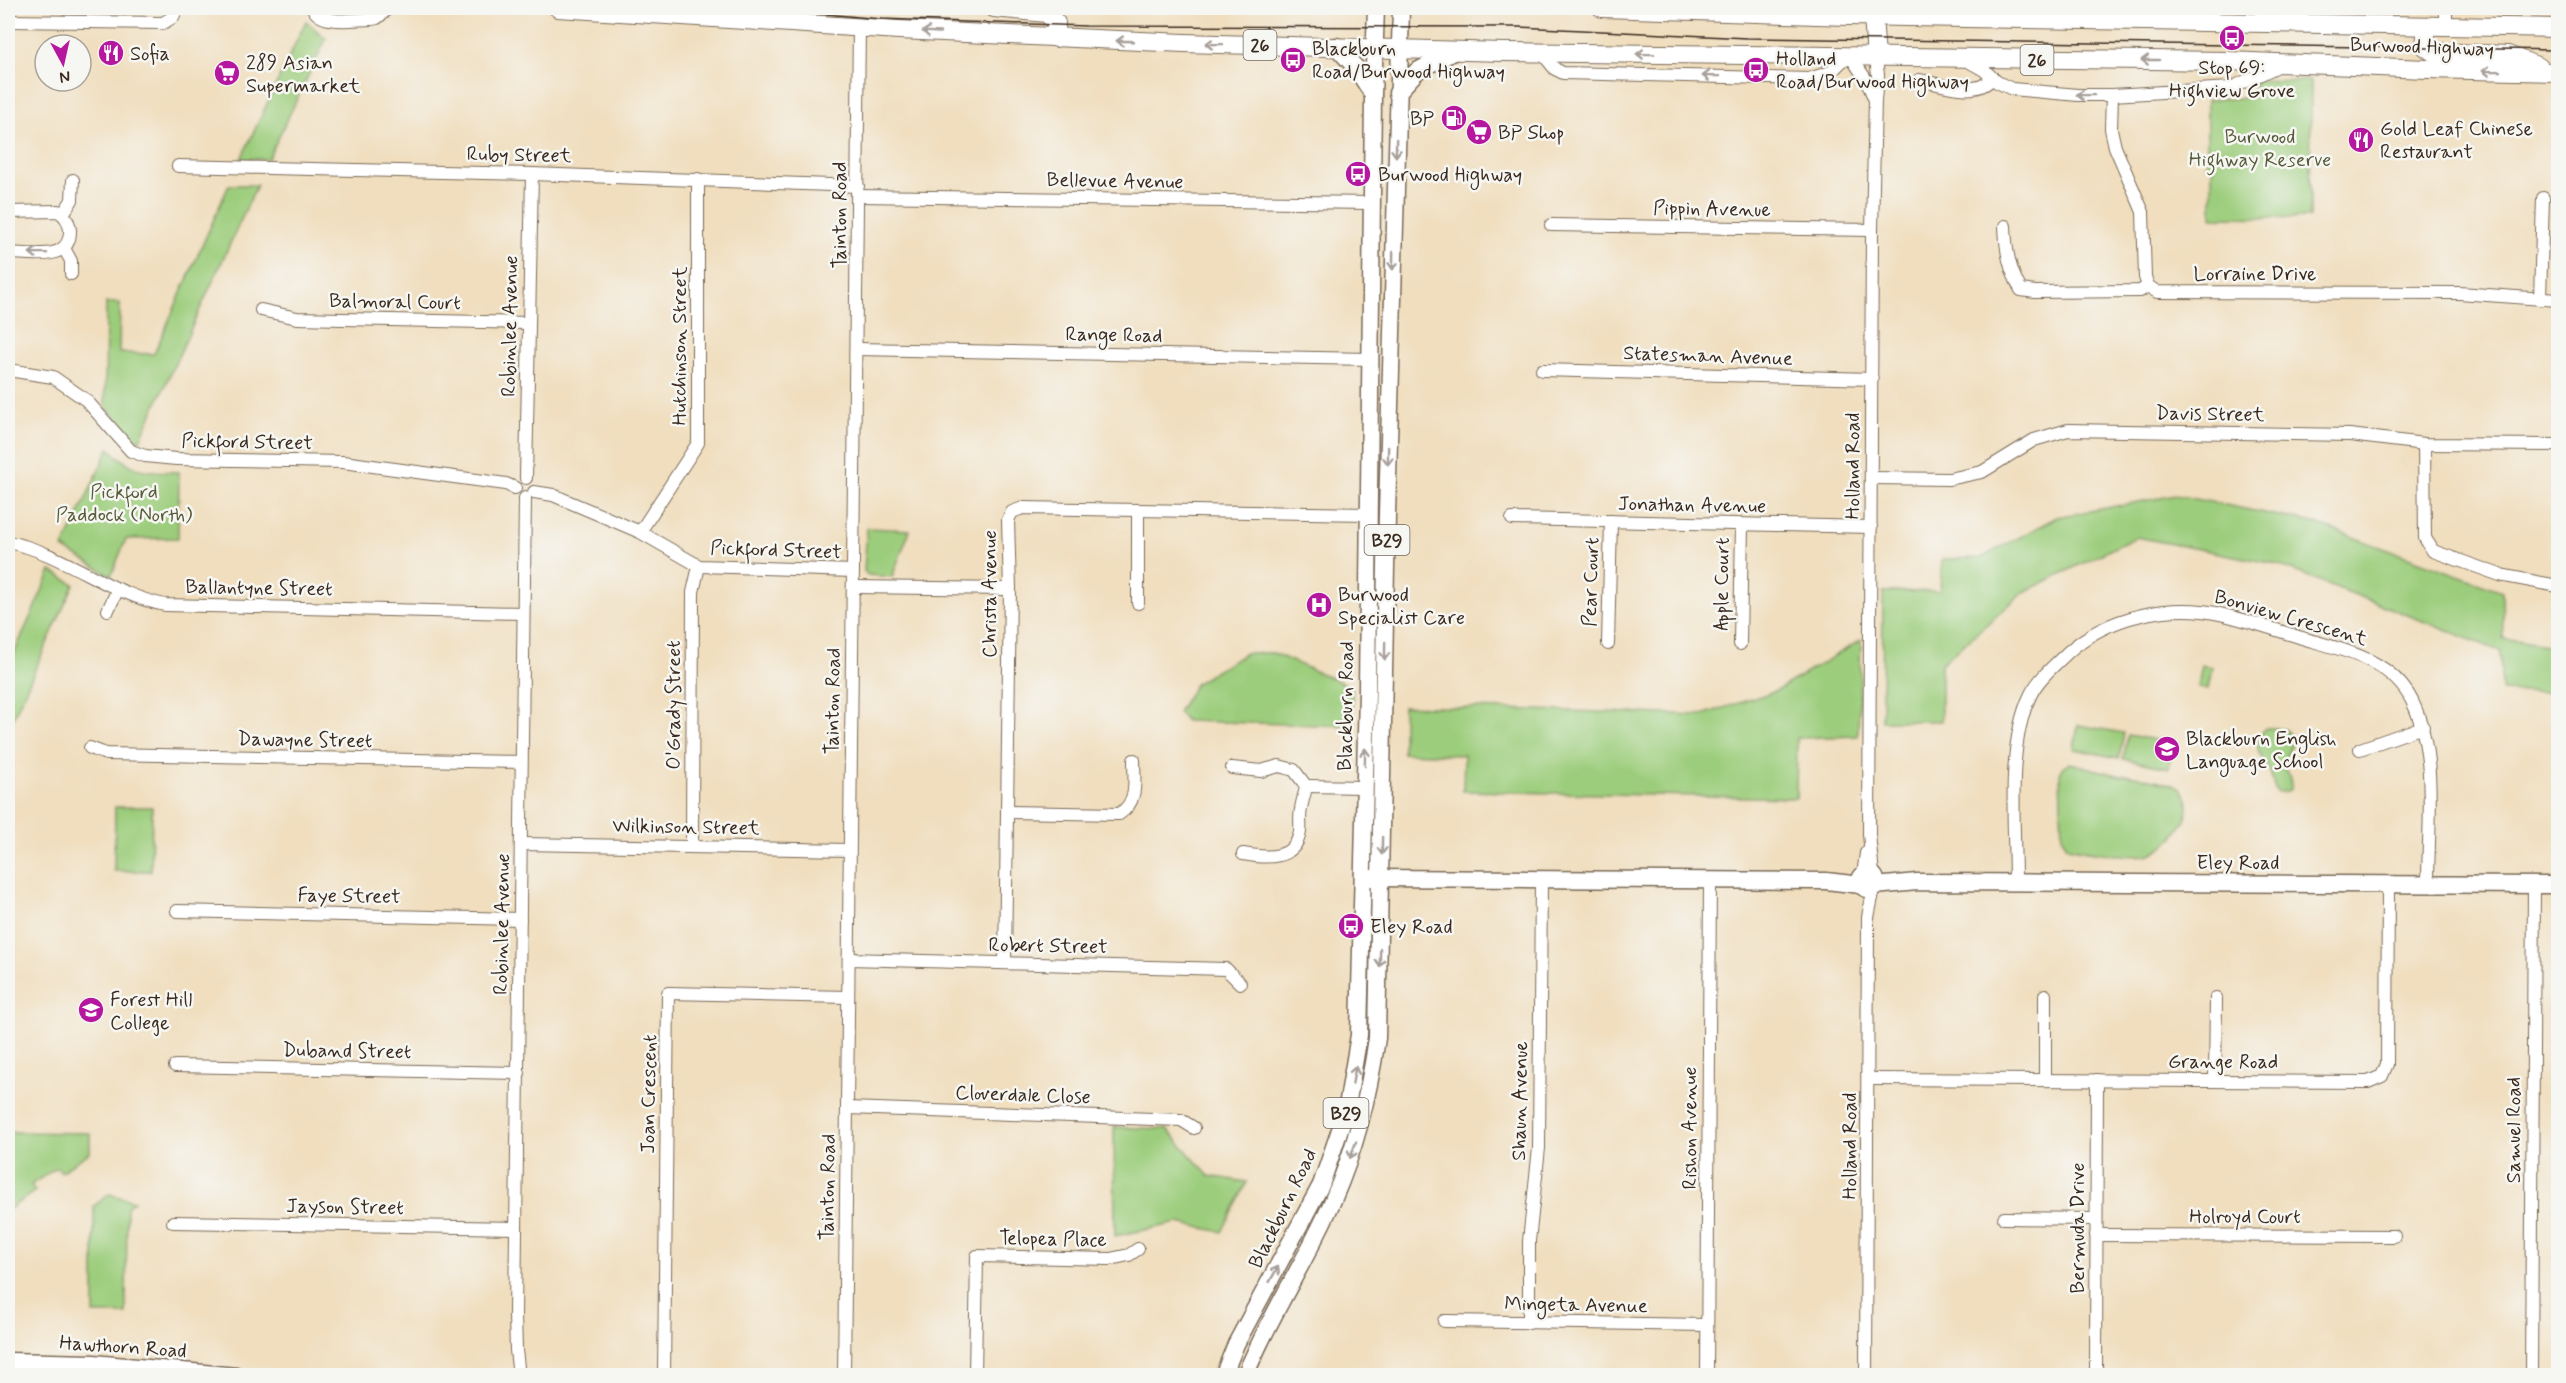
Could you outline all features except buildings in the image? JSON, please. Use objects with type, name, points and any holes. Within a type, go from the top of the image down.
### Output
[{"type":"highway","name":"Burwood Highway","points":[[558,8],[1056,38],[1455,51],[2285,63],[2554,71]]},
{"type":"highway","points":[[993,8],[1047,13],[1056,23],[1056,38]]},
{"type":"highway","name":"Burwood Highway","points":[[1602,8],[1873,16],[2046,13],[2261,15],[2437,26],[2559,28]]},
{"type":"highway","points":[[1873,16],[1876,58]]},
{"type":"highway","points":[[2437,26],[2425,46],[2433,52],[2508,55],[2554,71]]},
{"type":"main road","name":"Blackburn Road","points":[[1223,1376],[1236,1344],[1321,1185],[1346,1112],[1356,1061],[1361,1014],[1364,878],[1371,203],[1376,8]]},
{"type":"main road","name":"Blackburn Road","points":[[1245,1376],[1259,1342],[1333,1201],[1358,1136],[1366,1104],[1379,1017],[1387,514],[1398,49],[1401,8]]},
{"type":"main road","points":[[1336,46],[1356,68],[1373,95]]},
{"type":"main road","points":[[1397,93],[1417,71],[1455,51]]},
{"type":"main road","points":[[1369,514],[1387,514]]},
{"type":"main road","name":"Eley Road","points":[[1364,878],[2559,885]]},
{"type":"main road","points":[[1236,1376],[1256,1335],[1287,1287]]},
{"type":"main road","name":"Hawthorn Road","points":[[8,1361],[93,1369],[237,1376]]},
{"type":"street","points":[[8,21],[163,23],[173,17],[177,8]]},
{"type":"street","points":[[313,8],[314,12],[324,18],[343,19],[377,18],[389,8]]},
{"type":"street","points":[[2437,26],[2446,8]]},
{"type":"street","name":"Tainton Road","points":[[844,1376],[859,27]]},
{"type":"street","name":"Holland Road","points":[[1848,57],[1867,81],[1875,99]]},
{"type":"street","name":"Holland Road","points":[[1866,1376],[1872,230],[1875,99],[1878,75],[1876,58]]},
{"type":"street","name":"Burwood Highway","points":[[1966,60],[2007,88],[2022,92],[2112,95],[2234,87],[2261,72],[2285,63]]},
{"type":"street","points":[[1919,81],[1977,88],[1986,85],[1992,78]]},
{"type":"street","points":[[2112,95],[2111,129],[2115,147],[2143,212],[2145,277],[2148,286]]},
{"type":"street","name":"Ruby Street","points":[[178,166],[698,179],[858,191]]},
{"type":"street","name":"Robinlee Avenue","points":[[526,478],[532,174]]},
{"type":"street","name":"Hutchinson Street","points":[[640,532],[698,443],[698,179]]},
{"type":"street","points":[[63,214],[72,200],[73,180]]},
{"type":"street","name":"Bellevue Avenue","points":[[858,191],[1371,203]]},
{"type":"street","points":[[2540,299],[2543,198]]},
{"type":"street","points":[[8,212],[49,210],[63,214]]},
{"type":"street","points":[[8,253],[56,253],[64,248],[69,241],[70,230],[63,214]]},
{"type":"street","name":"Pippin Avenue","points":[[1551,225],[1872,230]]},
{"type":"street","name":"Lorraine Drive","points":[[2005,226],[2010,271],[2021,290],[2035,292],[2140,291],[2148,286],[2157,292],[2459,294],[2559,300]]},
{"type":"street","points":[[64,248],[71,261],[71,274]]},
{"type":"street","name":"Balmoral Court","points":[[261,310],[297,318],[529,322]]},
{"type":"street","name":"Range Road","points":[[857,349],[1371,358]]},
{"type":"street","name":"Pickford Street","points":[[8,370],[53,377],[86,400],[131,451],[145,456],[176,459],[343,462],[507,484],[515,488]]},
{"type":"street","name":"Statesman Avenue","points":[[1542,370],[1872,379]]},
{"type":"street","name":"Davis Street","points":[[1872,478],[1948,479],[1982,472],[2034,440],[2068,430],[2350,435],[2424,444],[2559,445]]},
{"type":"street","points":[[2424,444],[2425,538],[2433,551],[2500,575],[2559,586]]},
{"type":"street","points":[[526,478],[535,486],[530,495],[520,497],[515,488],[520,479],[526,478]]},
{"type":"street","name":"Robinlee Avenue","points":[[519,1376],[516,1350],[516,1228],[522,844],[522,613],[530,495]]},
{"type":"street","name":"Pickford Street","points":[[530,495],[553,495],[640,532],[699,566],[853,572]]},
{"type":"street","name":"Christa Avenue","points":[[1005,963],[1010,589],[1008,520],[1012,512],[1023,508],[1369,514]]},
{"type":"street","points":[[1138,511],[1138,603]]},
{"type":"street","name":"Jonathan Avenue","points":[[1512,519],[1871,527]]},
{"type":"street","name":"Pear Court","points":[[1608,644],[1611,521]]},
{"type":"street","name":"Apple Court","points":[[1740,644],[1742,525]]},
{"type":"street","name":"Ballantyne Street","points":[[8,542],[34,548],[142,601],[165,605],[522,613]]},
{"type":"street","name":"O'Grady Street","points":[[692,845],[693,592],[699,566]]},
{"type":"street","points":[[854,587],[1010,589]]},
{"type":"street","points":[[108,610],[118,589]]},
{"type":"street","name":"Bonview Crescent","points":[[2014,881],[2015,759],[2020,727],[2032,692],[2052,667],[2077,645],[2107,626],[2146,614],[2185,610],[2222,614],[2360,655],[2391,674],[2411,699],[2423,726],[2429,754],[2428,884]]},
{"type":"street","points":[[2360,749],[2423,726]]},
{"type":"street","name":"Dawayne Street","points":[[90,748],[106,754],[521,762]]},
{"type":"street","points":[[1007,812],[1119,814],[1127,809],[1134,794],[1134,760]]},
{"type":"street","points":[[1232,768],[1261,771],[1279,766],[1294,770],[1306,786]]},
{"type":"street","points":[[1306,786],[1365,788]]},
{"type":"street","points":[[1242,854],[1259,857],[1282,856],[1294,847],[1300,834],[1300,810],[1306,786]]},
{"type":"street","name":"Wilkinson Street","points":[[522,844],[692,845],[849,850]]},
{"type":"street","name":"Shaun Avenue","points":[[1529,1323],[1529,1241],[1539,1148],[1541,879]]},
{"type":"street","name":"Rishon Avenue","points":[[1707,1376],[1710,880]]},
{"type":"street","name":"Grange Road","points":[[1869,1078],[2368,1082],[2382,1076],[2387,1064],[2388,884]]},
{"type":"street","name":"Samuel Road","points":[[2531,1376],[2534,886]]},
{"type":"street","name":"Faye Street","points":[[177,910],[520,919]]},
{"type":"street","name":"Robert Street","points":[[849,959],[1226,969],[1240,983]]},
{"type":"street","name":"Joan Crescent","points":[[664,1376],[668,993],[848,997]]},
{"type":"street","points":[[2045,995],[2045,1079]]},
{"type":"street","points":[[2215,1080],[2216,998]]},
{"type":"street","name":"Duband Street","points":[[175,1066],[519,1073]]},
{"type":"street","name":"Bermuda Drive","points":[[2096,1376],[2097,1080]]},
{"type":"street","name":"Cloverdale Close","points":[[848,1108],[1181,1120],[1194,1128]]},
{"type":"street","points":[[2004,1218],[2096,1219]]},
{"type":"street","name":"Jayson Street","points":[[173,1222],[516,1228]]},
{"type":"street","name":"Holroyd Court","points":[[2096,1235],[2394,1236]]},
{"type":"street","name":"Telopea Place","points":[[975,1376],[977,1256],[1110,1259],[1129,1255],[1138,1249]]},
{"type":"street","name":"Mingeta Avenue","points":[[1444,1321],[1707,1325]]},
{"type":"street","name":"Robinlee Avenue","points":[[510,1376],[516,1350]]},
{"type":"green space","points":[[306,21],[326,39],[268,159],[241,159]]},
{"type":"green space","name":"Burwood Highway Reserve","points":[[2255,80],[2311,81],[2310,218],[2212,217],[2212,166],[2207,166],[2207,100],[2254,97]]},
{"type":"green space","points":[[229,185],[257,185],[139,442],[105,406],[106,303],[120,303],[119,353],[154,354]]},
{"type":"green space","name":"Pickford Paddock (North)","points":[[109,448],[134,467],[179,472],[178,538],[126,539],[111,576],[63,548]]},
{"type":"green space","points":[[2176,495],[2314,523],[2502,591],[2503,638],[2558,647],[2558,693],[2502,691],[2500,651],[2276,564],[2136,537],[2024,592],[1941,664],[1941,721],[1882,721],[1883,592],[1940,591],[1942,559],[1981,558],[2057,517]]},
{"type":"green space","points":[[867,528],[910,530],[892,577],[868,575],[864,571]]},
{"type":"green space","points":[[51,571],[74,584],[8,729],[8,667]]},
{"type":"green space","points":[[1861,640],[1858,736],[1797,738],[1796,798],[1463,791],[1464,755],[1403,753],[1403,706],[1702,715],[1776,691]]},
{"type":"green space","points":[[1246,653],[1273,653],[1352,687],[1352,726],[1186,721],[1178,712],[1196,683]]},
{"type":"green space","points":[[2202,665],[2212,667],[2208,689],[2198,687]]},
{"type":"green space","points":[[2078,725],[2124,733],[2119,758],[2074,749]]},
{"type":"green space","points":[[2266,728],[2284,728],[2290,737],[2290,750],[2281,763],[2290,781],[2291,789],[2285,792],[2277,792],[2258,749],[2258,740]]},
{"type":"green space","points":[[2128,735],[2173,743],[2169,768],[2123,759]]},
{"type":"green space","points":[[2070,763],[2175,786],[2186,797],[2188,807],[2186,818],[2173,838],[2155,852],[2146,855],[2119,855],[2068,847],[2062,838],[2060,773],[2063,767]]},
{"type":"green space","points":[[115,807],[152,807],[151,871],[114,871]]},
{"type":"green space","points":[[1114,1127],[1167,1129],[1209,1176],[1247,1182],[1222,1232],[1178,1223],[1115,1236]]},
{"type":"green space","points":[[8,1132],[90,1133],[90,1152],[61,1172],[57,1167],[31,1185],[35,1191],[8,1210]]},
{"type":"green space","points":[[109,1194],[134,1201],[127,1207],[126,1314],[94,1314],[94,1206]]},
{"type":"tram line","points":[[761,8],[881,19],[1086,26],[1519,27],[1747,38],[2558,50]]},
{"type":"place","name":"Stop 69: Highview Grove","points":[[2232,38]]},
{"type":"place","name":"Sofia","points":[[111,53]]},
{"type":"place","name":"Blackburn Road/Burwood Highway","points":[[1293,60]]},
{"type":"place","name":"Holland Road/Burwood Highway","points":[[1756,70]]},
{"type":"place","name":"289 Asian Supermarket","points":[[227,73]]},
{"type":"place","name":"BP","points":[[1454,118]]},
{"type":"place","name":"BP Shop","points":[[1479,132]]},
{"type":"place","name":"Gold Leaf Chinese Restaurant","points":[[2361,140]]},
{"type":"place","name":"Burwood Highway","points":[[1358,174]]},
{"type":"place","name":"Burwood Specialist Care","points":[[1319,605]]},
{"type":"place","name":"Blackburn English Language School","points":[[2167,749]]},
{"type":"place","name":"Eley Road","points":[[1351,926]]},
{"type":"place","name":"Forest Hill College","points":[[91,1010]]}]
